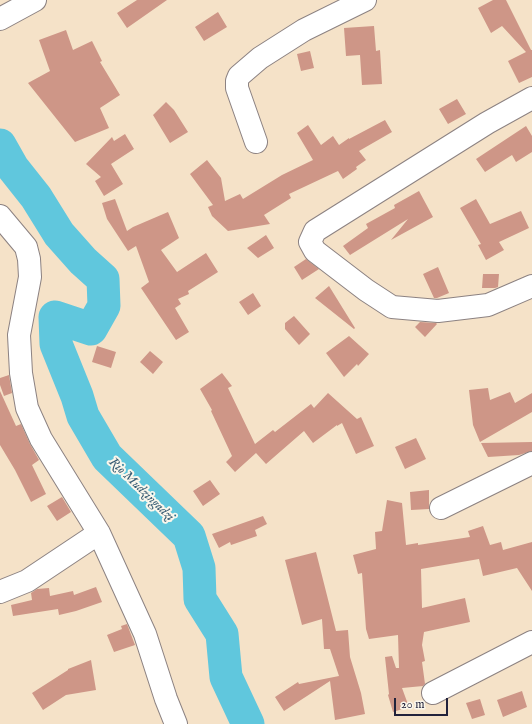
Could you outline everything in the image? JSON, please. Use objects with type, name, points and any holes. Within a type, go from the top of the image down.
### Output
[{"type":"street","points":[[0,19],[35,0]]},
{"type":"street","points":[[256,142],[237,88],[239,76],[260,58],[304,30],[365,0]]},
{"type":"street","points":[[532,98],[487,123],[315,231],[310,242],[315,251],[366,290],[392,306],[438,311],[488,305],[532,286]]},
{"type":"street","points":[[0,216],[26,247],[30,259],[30,277],[18,341],[21,373],[27,408],[41,439],[99,533],[145,634],[166,699],[176,724]]},
{"type":"street","points":[[441,508],[532,463]]},
{"type":"street","points":[[0,592],[27,581],[99,533]]},
{"type":"street","points":[[433,693],[532,642]]},
{"type":"building","points":[[137,0],[167,0],[127,28],[117,13]]},
{"type":"building","points":[[493,0],[506,0],[532,50],[532,77],[519,83],[508,61],[526,52],[502,26],[491,33],[478,8]]},
{"type":"building","points":[[218,12],[227,27],[204,41],[195,27]]},
{"type":"building","points":[[374,26],[376,51],[380,50],[382,84],[362,85],[360,55],[346,56],[344,28]]},
{"type":"building","points":[[66,30],[73,50],[92,41],[102,61],[100,62],[120,95],[100,108],[109,128],[75,142],[28,83],[50,71],[39,40]]},
{"type":"building","points":[[310,51],[314,68],[301,71],[297,54]]},
{"type":"building","points":[[457,99],[466,114],[448,124],[439,109]]},
{"type":"building","points":[[166,102],[174,110],[188,132],[170,143],[153,115]]},
{"type":"building","points":[[385,120],[392,132],[359,151],[366,160],[356,167],[357,169],[343,179],[338,171],[289,194],[291,198],[264,215],[270,224],[228,231],[212,216],[208,207],[213,205],[190,174],[207,160],[221,178],[225,201],[240,194],[243,199],[282,175],[313,160],[297,133],[308,125],[321,145],[333,136],[339,145],[349,138]]},
{"type":"building","points":[[526,126],[532,136],[532,152],[516,162],[512,155],[485,172],[476,159]]},
{"type":"building","points":[[125,134],[134,149],[111,164],[123,184],[104,196],[95,181],[101,177],[86,164],[112,137],[114,141]]},
{"type":"building","points":[[419,191],[433,217],[391,240],[408,219],[350,255],[343,246],[368,228],[366,224],[395,208],[394,205]]},
{"type":"building","points":[[115,199],[127,231],[168,212],[179,238],[161,250],[177,272],[206,253],[218,272],[188,291],[189,294],[178,299],[181,304],[175,308],[189,332],[176,340],[141,288],[149,282],[136,246],[128,251],[107,219],[102,203]]},
{"type":"building","points":[[476,199],[490,224],[521,211],[529,228],[499,242],[504,250],[486,260],[478,245],[481,244],[460,208]]},
{"type":"building","points":[[266,235],[274,248],[258,258],[247,248]]},
{"type":"building","points":[[306,259],[319,269],[302,280],[294,267]]},
{"type":"building","points":[[438,267],[449,293],[434,298],[423,274]]},
{"type":"building","points":[[483,274],[499,274],[498,287],[482,288]]},
{"type":"building","points":[[329,286],[355,328],[354,329],[315,298]]},
{"type":"building","points":[[253,293],[261,306],[248,315],[239,302]]},
{"type":"building","points":[[294,316],[310,334],[299,345],[285,329],[285,323]]},
{"type":"building","points":[[420,322],[437,324],[425,337],[415,327]]},
{"type":"building","points":[[349,336],[369,354],[358,366],[357,364],[344,377],[326,353]]},
{"type":"building","points":[[97,346],[116,352],[111,368],[92,362]]},
{"type":"building","points":[[150,351],[163,362],[153,374],[140,362]]},
{"type":"building","points":[[222,373],[232,386],[228,388],[255,444],[273,430],[275,432],[311,404],[314,408],[328,393],[357,419],[361,417],[374,446],[356,454],[342,423],[313,443],[304,431],[266,464],[256,453],[235,472],[226,462],[232,456],[211,411],[212,410],[200,389]]},
{"type":"building","points":[[9,375],[12,393],[4,396],[0,385],[0,378]]},
{"type":"building","points":[[488,388],[490,400],[510,392],[515,403],[532,393],[532,412],[480,442],[473,425],[469,390]]},
{"type":"building","points":[[0,391],[16,426],[21,424],[39,460],[32,465],[46,494],[31,502],[15,470],[0,445]]},
{"type":"building","points":[[416,438],[426,459],[405,469],[395,447]]},
{"type":"building","points":[[532,442],[532,451],[519,455],[488,457],[481,443]]},
{"type":"building","points":[[210,480],[220,494],[203,506],[193,491]]},
{"type":"building","points":[[429,490],[429,509],[411,510],[410,492]]},
{"type":"building","points":[[62,497],[71,512],[57,521],[47,506]]},
{"type":"building","points":[[387,500],[402,503],[406,545],[418,543],[418,545],[470,537],[468,531],[483,526],[490,545],[501,542],[503,550],[532,542],[532,591],[517,568],[483,576],[479,559],[421,569],[422,608],[465,598],[470,622],[424,632],[422,645],[425,661],[422,662],[425,684],[423,686],[402,688],[409,707],[393,712],[388,695],[385,657],[392,656],[396,668],[399,668],[398,635],[369,639],[366,629],[362,573],[358,574],[353,555],[376,549],[375,532],[382,531]]},
{"type":"building","points":[[263,516],[267,524],[255,530],[257,536],[231,545],[230,542],[219,548],[212,534]]},
{"type":"building","points":[[316,552],[336,631],[348,630],[350,657],[361,693],[365,714],[335,720],[330,681],[284,711],[275,697],[298,682],[299,684],[339,676],[330,649],[324,649],[322,619],[302,625],[285,560]]},
{"type":"building","points":[[96,587],[102,602],[59,615],[58,609],[13,616],[11,605],[32,600],[31,593],[37,589],[49,588],[50,596],[73,591],[74,595]]},
{"type":"building","points":[[127,624],[135,645],[114,652],[107,635],[122,629],[121,626]]},
{"type":"building","points":[[91,660],[96,690],[66,695],[43,710],[32,693],[68,669]]},
{"type":"building","points":[[522,691],[527,707],[503,717],[497,700]]},
{"type":"building","points":[[480,699],[485,715],[472,719],[466,703]]},
{"type":"waterway","name":"Rio Mudzingadzi","points":[[0,145],[13,168],[36,197],[59,234],[83,261],[103,279],[104,306],[91,329],[55,317],[56,344],[77,396],[83,416],[107,457],[189,536],[199,568],[200,599],[222,634],[226,677],[248,724]]}]
